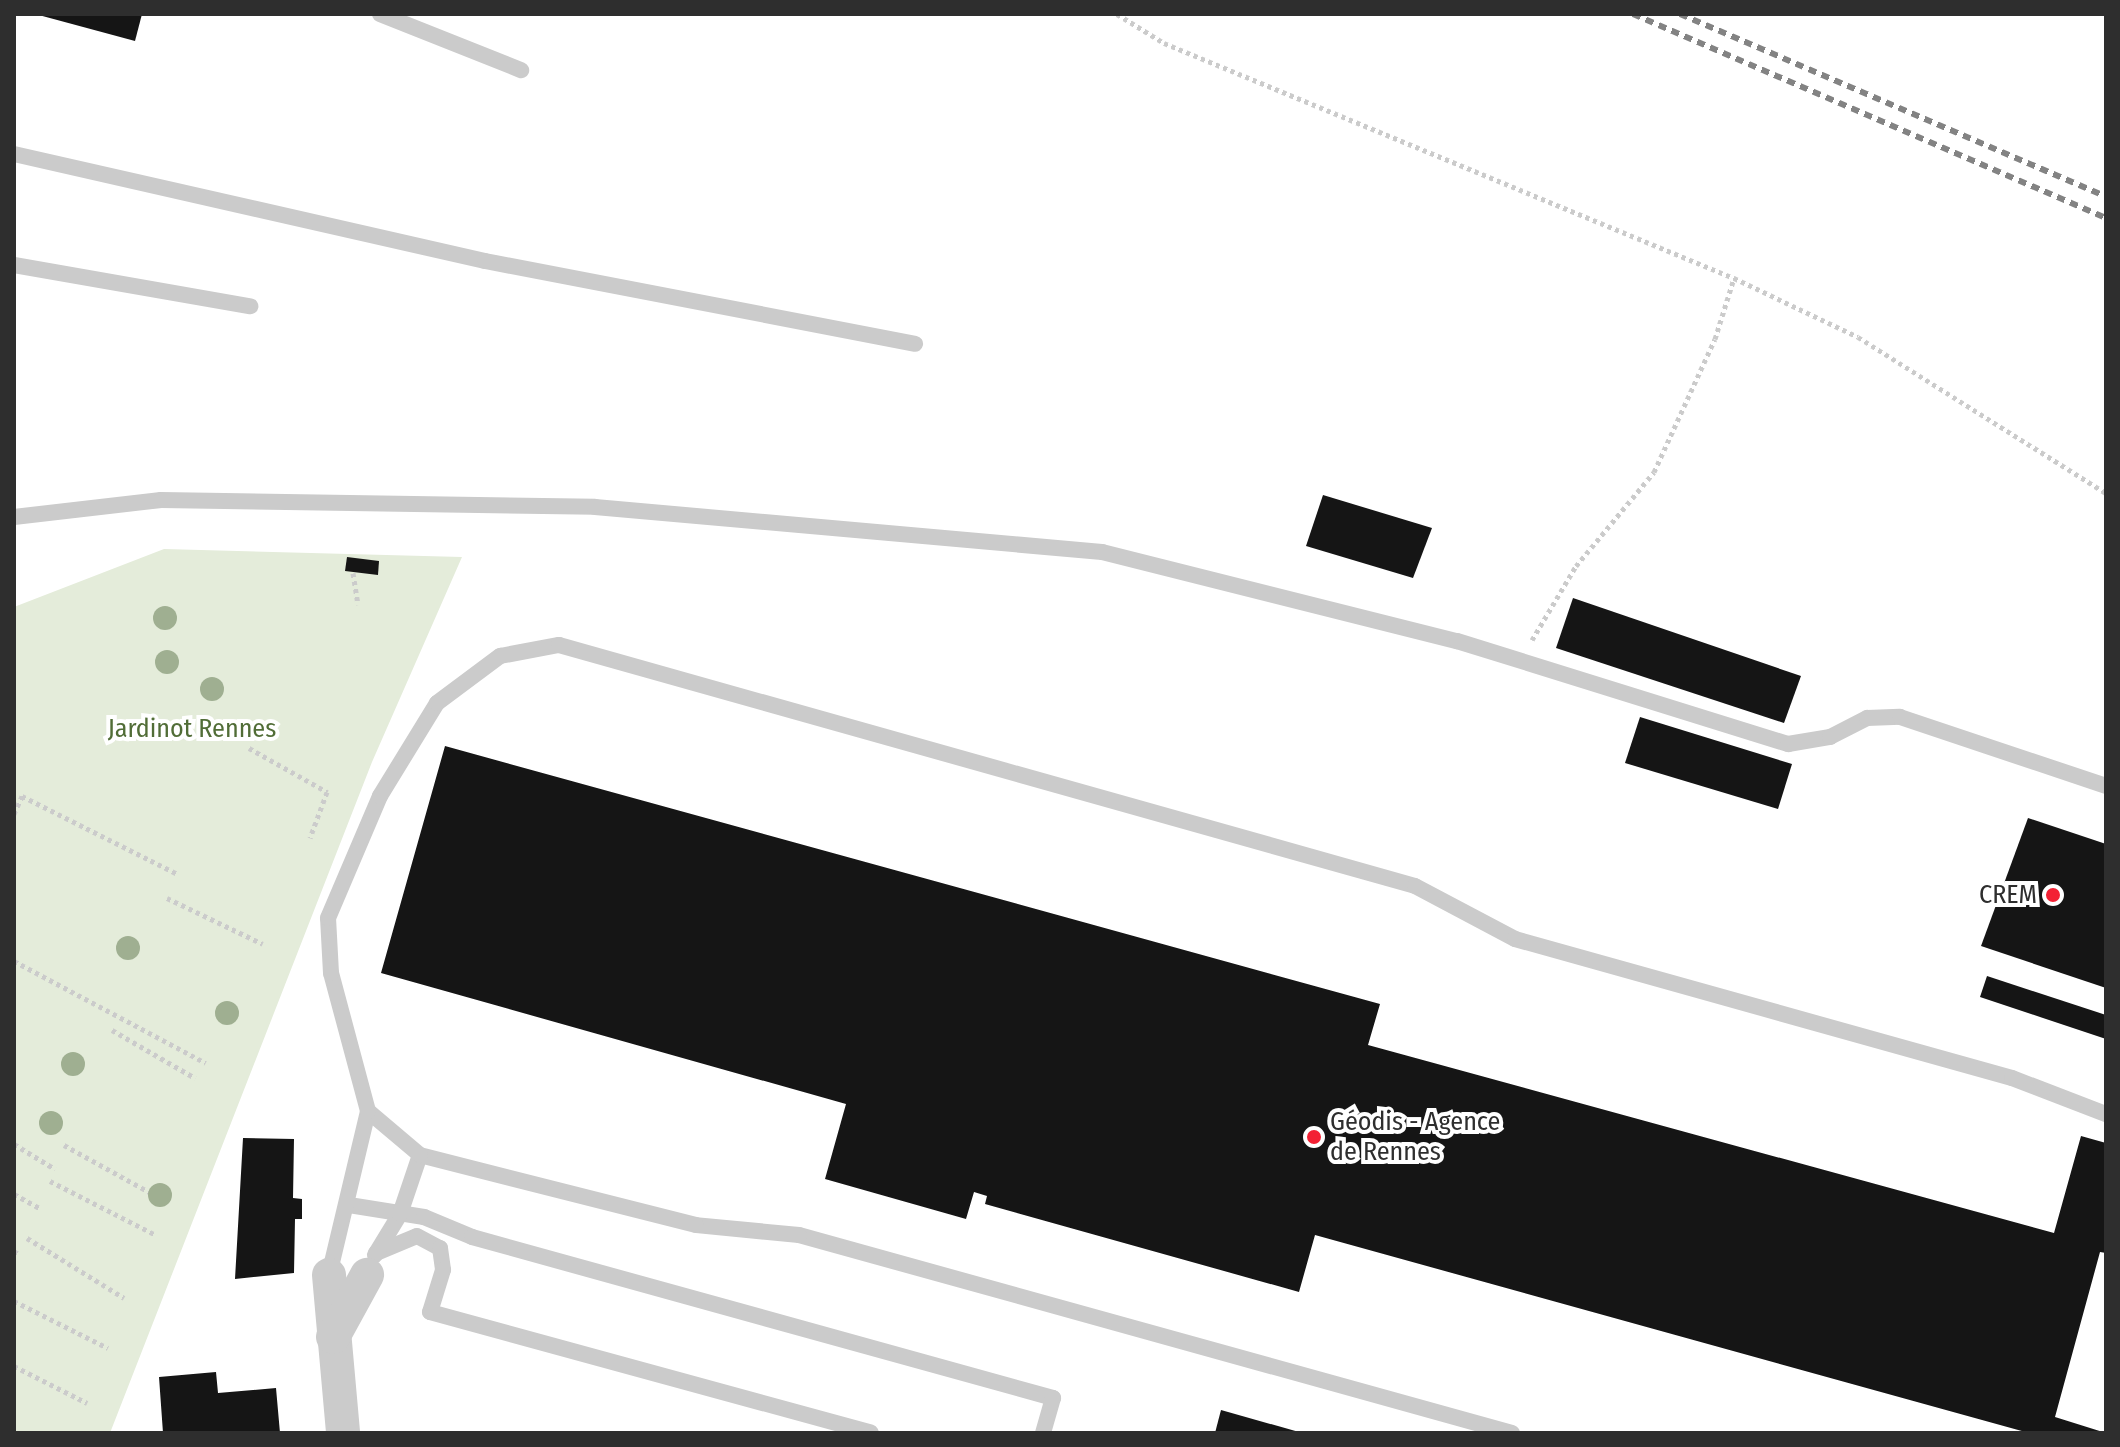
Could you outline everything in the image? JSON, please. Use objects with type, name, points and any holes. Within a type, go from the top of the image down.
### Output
[{"type":"street","points":[[333,1337],[372,1264]]},
{"type":"street","points":[[329,1275],[343,1433]]},
{"type":"lane","points":[[380,14],[521,70]]},
{"type":"lane","points":[[14,154],[485,261],[915,344]]},
{"type":"lane","points":[[14,265],[250,306]]},
{"type":"lane","points":[[14,517],[161,500],[595,507],[1102,552],[1523,661],[1788,744],[1830,737],[1867,718],[1900,717],[2106,786]]},
{"type":"lane","points":[[329,1275],[349,1205],[368,1111],[331,973],[328,918],[352,855],[380,796],[437,703],[500,656],[559,645],[1415,886],[1515,939],[2012,1078],[2106,1114]]},
{"type":"lane","points":[[368,1111],[420,1155],[696,1225],[799,1235],[1512,1433]]},
{"type":"lane","points":[[372,1264],[400,1214],[420,1155]]},
{"type":"lane","points":[[349,1205],[400,1214],[1053,1398],[1043,1433]]},
{"type":"lane","points":[[372,1264],[417,1236],[440,1248],[443,1270],[430,1312],[871,1433]]},
{"type":"path","points":[[1117,14],[1164,43],[1734,278],[1858,337],[2106,493]]},
{"type":"path","points":[[1523,661],[1576,566],[1654,472],[1715,339],[1734,278]]},
{"type":"path","points":[[353,573],[358,605]]},
{"type":"path","points":[[249,748],[327,792],[310,838]]},
{"type":"path","points":[[14,814],[22,796],[178,874]]},
{"type":"path","points":[[167,898],[263,944]]},
{"type":"path","points":[[14,961],[206,1063]]},
{"type":"path","points":[[112,1030],[195,1078]]},
{"type":"path","points":[[14,1144],[55,1169]]},
{"type":"path","points":[[64,1145],[162,1199]]},
{"type":"path","points":[[50,1181],[154,1234]]},
{"type":"path","points":[[14,1194],[39,1208]]},
{"type":"path","points":[[27,1238],[124,1298]]},
{"type":"path","points":[[14,1301],[108,1348]]},
{"type":"path","points":[[14,1366],[87,1403]]},
{"type":"green space","name":"Jardinot Rennes","points":[[164,549],[462,557],[372,762],[110,1433],[14,1433],[14,607]]},
{"type":"building","points":[[35,14],[142,14],[135,41]]},
{"type":"building","points":[[1323,495],[1432,528],[1413,578],[1306,546]]},
{"type":"building","points":[[347,557],[379,561],[378,575],[345,571]]},
{"type":"building","points":[[1573,598],[1801,676],[1784,723],[1556,648]]},
{"type":"building","points":[[1640,717],[1792,764],[1778,809],[1625,763]]},
{"type":"building","points":[[445,746],[1380,1004],[1368,1045],[2054,1233],[2081,1136],[2106,1143],[2106,1253],[2100,1252],[2055,1417],[2106,1433],[2029,1433],[1315,1235],[1299,1292],[985,1204],[987,1196],[974,1192],[966,1219],[825,1179],[846,1104],[381,973]]},
{"type":"building","name":"CREM","points":[[2028,818],[2106,844],[2106,988],[1981,946]]},
{"type":"building","points":[[1987,976],[2106,1015],[2106,1039],[1980,997]]},
{"type":"building","points":[[243,1138],[294,1139],[293,1198],[302,1199],[302,1219],[295,1219],[294,1273],[235,1279]]},
{"type":"building","points":[[216,1372],[218,1393],[276,1388],[280,1433],[163,1433],[159,1377]]},
{"type":"building","points":[[1221,1410],[1299,1432],[1299,1433],[1215,1433]]},
{"type":"railway","points":[[1633,14],[2106,218]]},
{"type":"railway","points":[[1680,14],[2106,197]]},
{"type":"place","name":"CREM","points":[[2053,895]]},
{"type":"place","name":"Géodis - Agence de Rennes","points":[[1314,1137]]}]
